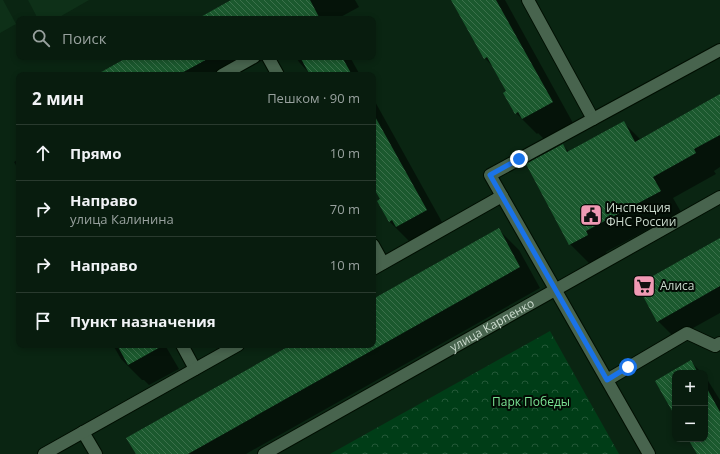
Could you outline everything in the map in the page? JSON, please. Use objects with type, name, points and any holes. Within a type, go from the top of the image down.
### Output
[{"type":"street","points":[[528,0],[593,119]]},
{"type":"street","points":[[649,454],[490,175],[720,50]]},
{"type":"street","points":[[227,72],[249,60]]},
{"type":"street","points":[[270,60],[276,72]]},
{"type":"street","points":[[378,266],[502,196]]},
{"type":"street","name":"улица Карпенко","points":[[264,454],[720,197]]},
{"type":"street","points":[[607,380],[687,333],[718,348]]},
{"type":"street","points":[[184,348],[196,369]]},
{"type":"street","points":[[44,454],[233,348]]},
{"type":"street","points":[[83,432],[96,454]]},
{"type":"shaded area","points":[[0,0],[3,0],[16,24],[0,33]]},
{"type":"shaded area","points":[[28,0],[89,0],[61,16],[36,16]]},
{"type":"green space","name":"Парк Победы","points":[[550,331],[619,454],[330,454]]},
{"type":"building","points":[[231,0],[310,0],[318,16],[202,16]]},
{"type":"building","points":[[451,0],[496,0],[553,102],[522,119],[518,112],[515,114],[503,93],[506,91],[487,57],[484,59]]},
{"type":"building","points":[[123,60],[206,60],[184,72],[101,72]]},
{"type":"building","points":[[302,60],[344,60],[350,72],[308,72]]},
{"type":"building","points":[[720,94],[720,135],[694,149],[696,153],[653,177],[661,191],[586,231],[588,235],[569,245],[526,164],[563,144],[567,152],[624,121],[635,142]]},
{"type":"building","points":[[376,118],[427,210],[396,227],[392,220],[389,222],[377,201],[380,199],[376,192]]},
{"type":"building","points":[[499,228],[520,267],[188,454],[136,454],[126,438],[286,348],[376,348],[376,297]]},
{"type":"building","points":[[720,238],[720,286],[657,322],[637,285]]},
{"type":"building","points":[[119,348],[159,348],[128,365]]},
{"type":"building","points":[[691,360],[696,370],[674,370]]},
{"type":"building","points":[[672,371],[672,411],[655,381]]},
{"type":"building","points":[[708,390],[720,412],[720,454],[697,454],[690,442],[708,442]]},
{"type":"place","name":"Инспекция ФНС России","points":[[591,215]]},
{"type":"place","name":"Алиса","points":[[644,286]]},
{"type":"route","points":[[519,159],[490,175],[607,380],[628,367]]}]
